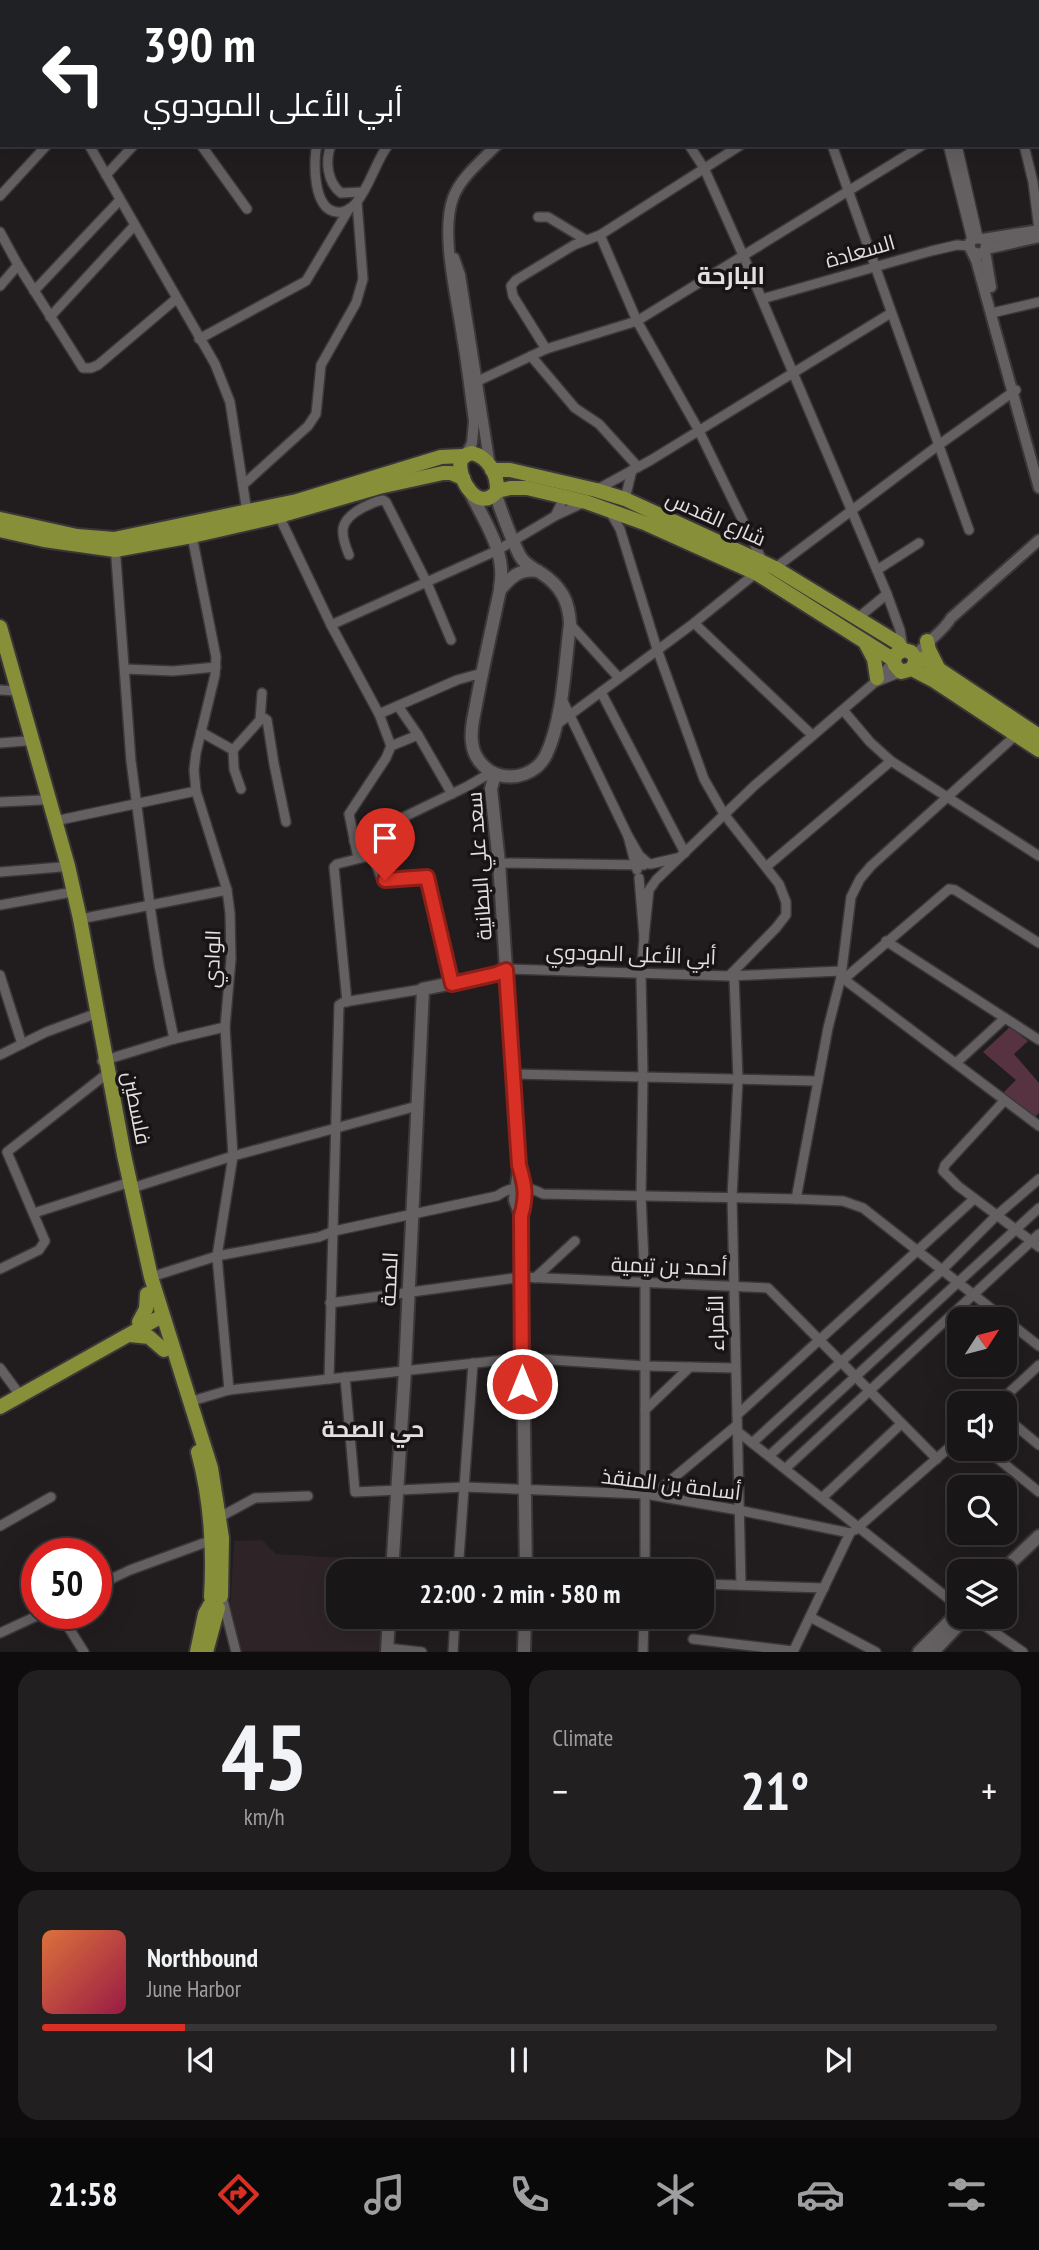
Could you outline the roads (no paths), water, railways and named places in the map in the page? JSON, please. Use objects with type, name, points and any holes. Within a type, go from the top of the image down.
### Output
[{"type":"main road","points":[[0,530],[44,540],[114,544],[192,536],[278,516],[416,472],[441,457],[472,453],[483,457],[491,468],[497,484],[496,492],[514,541],[526,563],[560,589],[569,610],[570,624],[560,696],[546,756],[531,772],[519,776],[508,777],[494,773],[480,762],[471,742],[503,566],[459,468],[465,456]]},
{"type":"main road","name":"شارع القدس","points":[[491,468],[506,469],[625,499],[859,617],[898,643],[905,658],[925,660],[1039,736]]},
{"type":"main road","points":[[0,519],[114,544],[416,472],[451,473],[481,499],[517,487],[561,496],[608,509],[764,568],[864,641],[905,658],[933,680],[1039,750]]},
{"type":"main road","points":[[500,590],[521,571],[538,571]]},
{"type":"main road","name":"فلسطين","points":[[0,627],[9,690],[39,779],[67,893],[128,1186],[146,1294],[187,1414],[200,1462],[212,1540],[216,1604]]},
{"type":"main road","points":[[864,641],[874,659],[876,680]]},
{"type":"main road","points":[[927,641],[939,669]]},
{"type":"main road","name":"فلسطين","points":[[0,657],[25,741],[55,821],[80,919],[104,1068]]},
{"type":"main road","name":"سعد علي البطانية","points":[[494,773],[491,789],[499,863],[520,1193]]},
{"type":"main road","name":"أبي الأعلى المودوي","points":[[423,989],[506,970]]},
{"type":"main road","name":"الصحة","points":[[393,1559],[405,1370],[423,989]]},
{"type":"main road","name":"فلسطين","points":[[128,1186],[151,1277],[153,1316],[192,1401],[206,1447],[220,1517],[222,1538],[216,1604],[206,1651]]},
{"type":"main road","points":[[520,1193],[526,1559]]},
{"type":"main road","points":[[0,1407],[129,1335],[153,1316]]},
{"type":"main road","points":[[0,1401],[153,1316]]},
{"type":"main road","points":[[129,1335],[149,1337],[164,1350]]},
{"type":"main road","points":[[1015,1559],[1039,1536]]},
{"type":"main road","points":[[1017,1567],[1039,1546]]},
{"type":"main road","name":"فلسطين","points":[[197,1651],[205,1614],[216,1604]]},
{"type":"main road","points":[[919,1651],[947,1622]]},
{"type":"main road","points":[[387,1650],[388,1629]]},
{"type":"main road","points":[[524,1651],[525,1629]]},
{"type":"main road","points":[[933,1651],[954,1629]]},
{"type":"street","points":[[0,196],[45,147]]},
{"type":"street","points":[[90,147],[215,364],[230,402],[247,512]]},
{"type":"street","points":[[106,176],[132,147]]},
{"type":"street","points":[[202,147],[247,209]]},
{"type":"street","points":[[317,147],[315,179],[321,198],[334,212],[349,209]]},
{"type":"street","points":[[331,147],[328,165],[333,186],[341,193],[362,192]]},
{"type":"street","points":[[199,339],[306,281],[349,209],[357,202],[387,147]]},
{"type":"street","points":[[491,468],[450,250],[449,220],[453,199],[463,181],[495,147]]},
{"type":"street","points":[[690,147],[704,168],[743,255],[877,570],[900,630],[905,658]]},
{"type":"street","points":[[546,349],[514,300],[511,286],[516,280],[586,240],[600,235],[738,147]]},
{"type":"street","points":[[833,147],[969,530]]},
{"type":"street","points":[[473,381],[546,349],[637,321],[920,147]]},
{"type":"street","points":[[949,147],[984,259],[1014,395]]},
{"type":"street","points":[[957,147],[978,245],[1039,488]]},
{"type":"street","points":[[1024,147],[1033,182],[1039,230]]},
{"type":"street","points":[[34,291],[119,201]]},
{"type":"street","points":[[243,485],[308,426],[316,414],[321,365],[356,303],[363,279],[357,202]]},
{"type":"street","points":[[538,217],[548,218],[586,240]]},
{"type":"street","points":[[50,317],[134,226]]},
{"type":"street","name":"السعادة","points":[[978,245],[1039,230]]},
{"type":"street","points":[[0,232],[83,368],[97,365],[176,299]]},
{"type":"street","points":[[600,235],[637,321],[698,429],[764,568]]},
{"type":"street","name":"السعادة","points":[[762,299],[946,247],[1039,237]]},
{"type":"street","points":[[0,286],[18,265]]},
{"type":"street","points":[[996,312],[1039,302]]},
{"type":"street","points":[[596,490],[891,313]]},
{"type":"street","points":[[531,356],[579,412],[599,424],[635,469]]},
{"type":"street","points":[[465,456],[474,435],[473,381]]},
{"type":"street","points":[[555,726],[764,568],[1014,395]]},
{"type":"street","points":[[625,499],[635,469]]},
{"type":"street","points":[[555,516],[561,504],[561,496]]},
{"type":"street","points":[[349,555],[344,542],[345,520],[359,510],[383,500],[427,583],[451,640]]},
{"type":"street","points":[[331,625],[498,550],[555,516],[586,502]]},
{"type":"street","points":[[608,509],[620,529],[657,649],[704,779],[724,814],[779,884],[786,902],[786,915],[731,976]]},
{"type":"street","points":[[278,516],[331,625],[379,714],[391,746],[349,814],[358,858]]},
{"type":"street","name":"الوادي","points":[[192,536],[215,647],[216,667],[194,770],[196,791],[227,890],[230,913],[231,959],[225,1027],[233,1156],[217,1256],[229,1391]]},
{"type":"street","points":[[646,1559],[649,1494],[641,1196],[641,975],[649,890],[724,814],[812,735],[946,625],[1039,540]]},
{"type":"street","points":[[877,570],[919,543]]},
{"type":"street","points":[[114,544],[127,722],[136,803],[149,906],[174,1039]]},
{"type":"street","points":[[859,617],[887,594]]},
{"type":"street","points":[[905,658],[942,620],[951,618]]},
{"type":"street","points":[[694,623],[812,735]]},
{"type":"street","points":[[570,624],[619,678]]},
{"type":"street","points":[[125,669],[173,671],[216,667]]},
{"type":"street","points":[[379,714],[457,680],[482,673]]},
{"type":"street","points":[[601,692],[682,855]]},
{"type":"street","points":[[260,720],[261,693]]},
{"type":"street","points":[[560,696],[628,836],[645,865],[658,871],[655,881]]},
{"type":"street","points":[[398,706],[452,794]]},
{"type":"street","points":[[844,710],[870,742],[891,761],[1039,856]]},
{"type":"street","points":[[241,789],[234,769],[233,750],[264,718],[267,720],[286,822]]},
{"type":"street","points":[[201,732],[233,750]]},
{"type":"street","points":[[391,746],[418,735]]},
{"type":"street","points":[[796,1199],[828,1028],[842,976],[851,897],[860,879],[871,866],[1016,735]]},
{"type":"street","points":[[0,743],[25,741]]},
{"type":"street","points":[[766,867],[891,761]]},
{"type":"street","points":[[354,841],[494,773]]},
{"type":"street","points":[[55,821],[196,791]]},
{"type":"street","points":[[0,802],[42,800]]},
{"type":"street","points":[[499,863],[645,865],[682,855]]},
{"type":"street","points":[[347,1002],[334,870],[337,864],[358,858],[372,856],[382,880],[427,877],[452,984]]},
{"type":"street","points":[[644,938],[638,877],[639,870],[645,865]]},
{"type":"street","points":[[0,872],[61,867]]},
{"type":"street","points":[[638,877],[645,884],[655,881]]},
{"type":"street","points":[[842,976],[947,890],[952,889],[1039,943]]},
{"type":"street","points":[[80,919],[227,890]]},
{"type":"street","points":[[0,905],[67,893]]},
{"type":"street","points":[[886,941],[1039,1040]]},
{"type":"street","name":"أبي الأعلى المودوي","points":[[506,970],[641,975],[842,976]]},
{"type":"street","points":[[0,975],[22,1044]]},
{"type":"street","name":"الأمراء","points":[[731,976],[738,1079],[732,1197],[741,1585]]},
{"type":"street","points":[[842,976],[1039,1126]]},
{"type":"street","points":[[329,1379],[339,1008],[341,1003],[423,989]]},
{"type":"street","points":[[0,1055],[46,1032],[92,1015]]},
{"type":"street","points":[[956,1063],[1005,1018]]},
{"type":"street","points":[[0,1269],[43,1247],[45,1238],[3,1155],[104,1068],[174,1039],[225,1027]]},
{"type":"street","points":[[513,1074],[818,1081]]},
{"type":"street","points":[[1004,1101],[944,1167],[945,1175],[1035,1244]]},
{"type":"street","points":[[34,1213],[417,1106]]},
{"type":"street","points":[[752,1443],[1039,1178]]},
{"type":"street","points":[[151,1277],[217,1256],[319,1237],[334,1231],[520,1193],[533,1199],[543,1194],[843,1202],[858,1205],[1039,1346]]},
{"type":"street","points":[[649,1494],[737,1424],[820,1341],[974,1199]]},
{"type":"street","points":[[769,1456],[1039,1208]]},
{"type":"street","points":[[786,1468],[974,1295],[1035,1244],[1039,1234]]},
{"type":"street","points":[[535,1278],[575,1241]]},
{"type":"street","name":"أحمد بن تيمية","points":[[330,1303],[522,1277],[734,1285],[771,1290],[868,1392],[937,1459]]},
{"type":"street","points":[[192,1401],[229,1391],[522,1358],[645,1366],[734,1368]]},
{"type":"street","points":[[459,1559],[473,1363]]},
{"type":"street","points":[[645,1410],[690,1367]]},
{"type":"street","points":[[0,1368],[17,1391]]},
{"type":"street","points":[[1013,1391],[1036,1372]]},
{"type":"street","name":"أسامة بن المنقذ","points":[[345,1377],[355,1492],[523,1488],[649,1494],[850,1533]]},
{"type":"street","points":[[737,1424],[752,1443],[823,1497],[947,1599]]},
{"type":"street","points":[[823,1497],[901,1424]]},
{"type":"street","points":[[1017,1427],[1039,1445]]},
{"type":"street","points":[[693,1639],[796,1650],[850,1533],[947,1450]]},
{"type":"street","points":[[1001,1461],[1039,1492]]},
{"type":"street","points":[[220,1517],[255,1498],[307,1496]]},
{"type":"street","points":[[0,1526],[51,1497]]},
{"type":"street","points":[[112,1579],[212,1540]]},
{"type":"street","points":[[714,1584],[824,1588]]},
{"type":"street","points":[[216,1604],[234,1651]]},
{"type":"street","points":[[216,1604],[227,1623],[234,1651]]},
{"type":"street","points":[[810,1617],[876,1651]]},
{"type":"street","points":[[1,1630],[21,1622]]},
{"type":"street","points":[[70,1629],[84,1651]]},
{"type":"street","points":[[453,1651],[454,1629]]},
{"type":"street","points":[[643,1651],[644,1629]]},
{"type":"street","points":[[990,1629],[1023,1651]]},
{"type":"street","points":[[387,1650],[422,1651]]},
{"type":"district","name":"البارحة","points":[[731,275]]},
{"type":"district","name":"حي الصحة","points":[[373,1428]]}]
